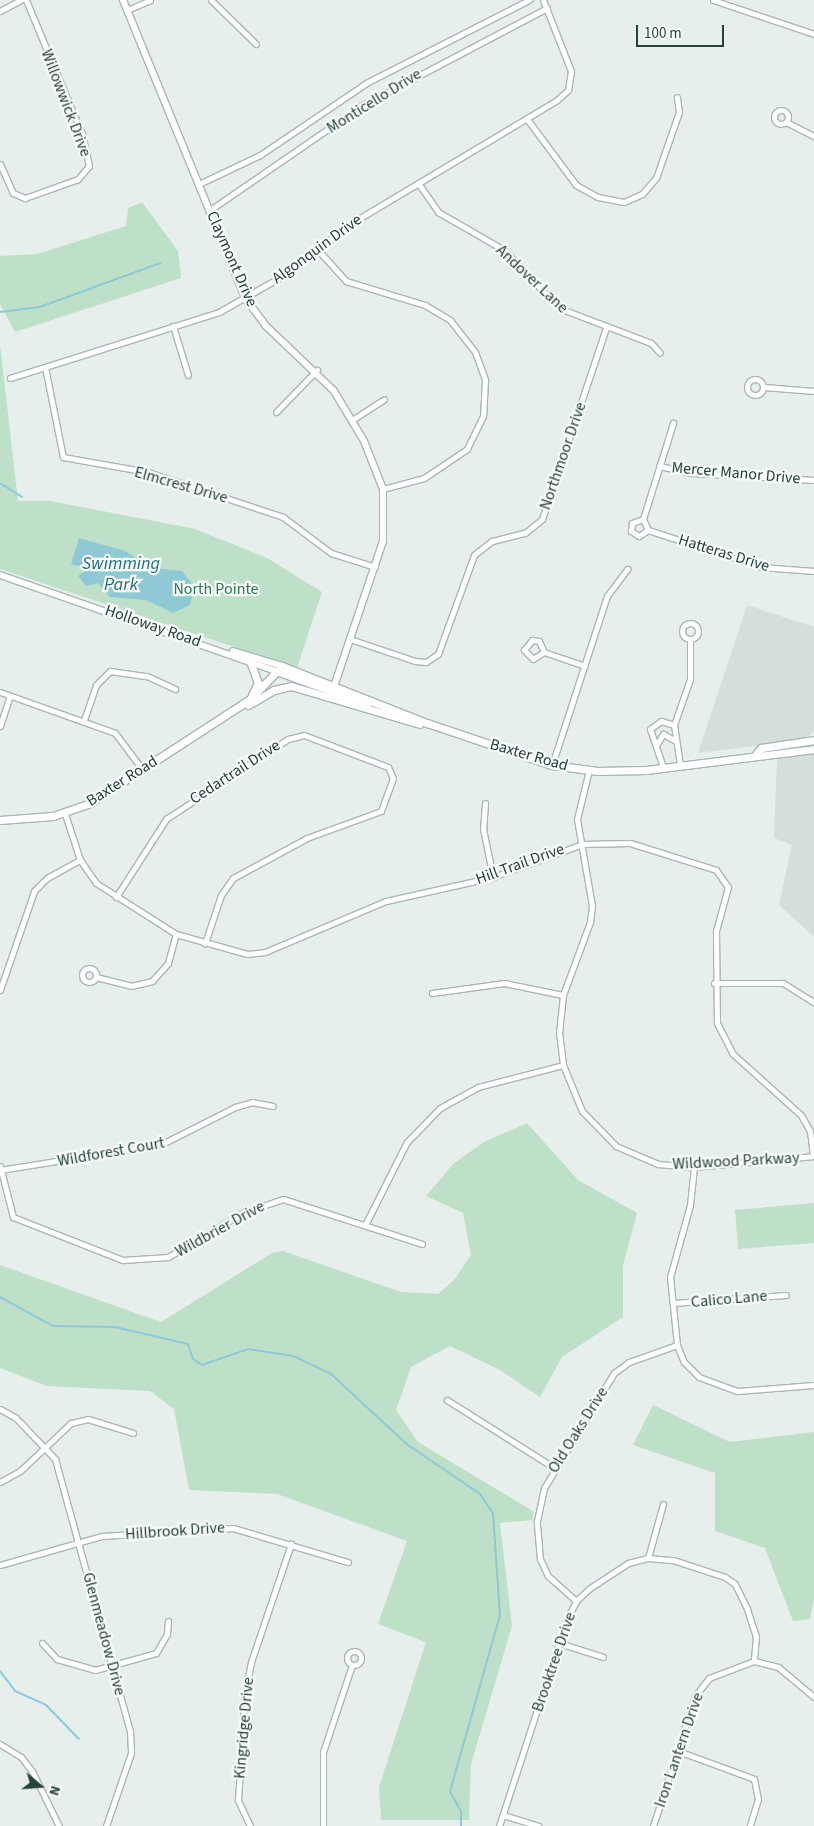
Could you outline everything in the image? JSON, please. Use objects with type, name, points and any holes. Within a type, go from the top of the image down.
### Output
[{"type":"main road","points":[[250,661],[258,683],[250,699]]},
{"type":"main road","name":"Baxter Road","points":[[0,820],[65,814],[142,769],[250,699],[280,669],[427,723],[552,765],[589,770],[663,767],[756,754],[814,749]]},
{"type":"main road","points":[[214,722],[274,690],[290,686],[427,723]]},
{"type":"main road","name":"Baxter Road","points":[[756,754],[761,748],[812,739]]},
{"type":"street","points":[[0,11],[22,0]]},
{"type":"street","name":"Willowwick Drive","points":[[0,164],[19,196],[32,197],[84,175],[90,159],[26,0]]},
{"type":"street","name":"Claymont Drive","points":[[123,0],[245,298],[265,325],[317,370],[352,420],[383,489],[386,519],[375,567],[334,688]]},
{"type":"street","points":[[127,10],[150,0]]},
{"type":"street","points":[[212,0],[256,44]]},
{"type":"street","name":"Monticello Drive","points":[[199,184],[260,155],[368,82],[529,0]]},
{"type":"street","points":[[544,0],[547,8]]},
{"type":"street","points":[[713,0],[814,34]]},
{"type":"street","name":"Monticello Drive","points":[[210,210],[363,105],[547,8]]},
{"type":"street","name":"Algonquin Drive","points":[[10,378],[173,326],[245,298],[318,250],[354,221],[527,119],[564,95],[570,83],[568,59],[547,8]]},
{"type":"street","points":[[527,119],[576,186],[598,197],[624,202],[642,194],[656,178],[679,112],[677,98]]},
{"type":"street","points":[[786,122],[814,136]]},
{"type":"street","name":"Andover Lane","points":[[418,183],[438,212],[504,250],[559,308],[606,328],[651,343],[660,353]]},
{"type":"street","points":[[318,250],[346,281],[425,305],[450,320],[471,346],[485,380],[483,416],[467,448],[424,478],[383,489]]},
{"type":"street","points":[[173,326],[188,375]]},
{"type":"street","name":"Northmoor Drive","points":[[350,639],[415,661],[426,662],[438,654],[474,555],[492,541],[525,533],[542,519],[606,328]]},
{"type":"street","name":"Elmcrest Drive","points":[[45,367],[63,457],[148,472],[283,517],[331,553],[375,567]]},
{"type":"street","points":[[276,412],[317,370]]},
{"type":"street","points":[[764,387],[814,391]]},
{"type":"street","points":[[352,420],[384,399]]},
{"type":"street","points":[[648,530],[643,519],[673,423]]},
{"type":"street","name":"Mercer Manor Drive","points":[[659,466],[693,473],[814,480]]},
{"type":"street","name":"Hatteras Drive","points":[[643,519],[632,523],[631,531],[639,536],[648,530],[761,568],[814,571]]},
{"type":"street","points":[[552,765],[607,596],[627,569]]},
{"type":"street","name":"Holloway Road","points":[[0,575],[280,669]]},
{"type":"street","points":[[680,765],[674,740],[674,725],[690,679],[690,639]]},
{"type":"street","name":"Holloway Road","points":[[222,649],[250,661],[280,669]]},
{"type":"street","points":[[544,652],[585,666]]},
{"type":"street","points":[[84,720],[96,685],[110,671],[147,676],[176,689]]},
{"type":"street","points":[[0,692],[84,720],[115,733],[142,769]]},
{"type":"street","points":[[0,726],[10,696]]},
{"type":"street","points":[[663,767],[651,726],[661,720],[674,725]]},
{"type":"street","points":[[658,746],[663,734],[674,740]]},
{"type":"street","name":"Cedartrail Drive","points":[[116,897],[166,819],[288,739],[304,735],[381,762],[392,773],[390,794],[373,817],[307,838],[233,878],[221,895],[205,942]]},
{"type":"street","name":"Wildwood Parkway","points":[[589,770],[578,804],[590,922],[563,994],[563,1065],[582,1111],[603,1136],[644,1160],[694,1167],[813,1156]]},
{"type":"street","points":[[485,803],[482,829],[493,877]]},
{"type":"street","name":"Hill Trail Drive","points":[[65,814],[80,860],[96,883],[176,934],[256,954],[386,901],[493,877],[582,844],[647,847],[722,874],[728,887],[716,931],[714,983],[717,1023],[725,1044],[800,1115],[810,1131],[813,1156]]},
{"type":"street","points":[[0,990],[34,891],[47,878],[80,860]]},
{"type":"street","points":[[96,977],[131,986],[152,981],[168,963],[176,934]]},
{"type":"street","points":[[432,993],[504,983],[563,994]]},
{"type":"street","points":[[714,983],[783,983],[814,1002]]},
{"type":"street","points":[[365,1225],[407,1142],[440,1108],[478,1087],[563,1065]]},
{"type":"street","name":"Wildforest Court","points":[[0,1170],[162,1144],[235,1107],[252,1102],[273,1106]]},
{"type":"street","name":"Wildbrier Drive","points":[[0,1166],[13,1217],[122,1260],[168,1258],[266,1202],[295,1201],[422,1244]]},
{"type":"street","points":[[694,1167],[690,1205],[671,1261],[677,1345],[684,1362],[699,1377],[719,1386],[758,1391],[814,1385]]},
{"type":"street","name":"Calico Lane","points":[[673,1304],[786,1294]]},
{"type":"street","name":"Old Oaks Drive","points":[[576,1601],[548,1576],[538,1552],[537,1521],[553,1467],[614,1373],[628,1362],[677,1345]]},
{"type":"street","points":[[446,1400],[553,1467]]},
{"type":"street","name":"Glenmeadow Drive","points":[[0,1409],[16,1418],[55,1459],[113,1666],[131,1753],[106,1826]]},
{"type":"street","points":[[0,1482],[20,1471],[65,1426],[88,1419],[133,1433]]},
{"type":"street","points":[[648,1558],[663,1504]]},
{"type":"street","name":"Hillbrook Drive","points":[[0,1565],[102,1536],[233,1528],[348,1562]]},
{"type":"street","name":"Kingridge Drive","points":[[250,1826],[238,1800],[247,1679],[292,1544]]},
{"type":"street","name":"Brooktree Drive","points":[[499,1826],[559,1643],[576,1601],[628,1563],[648,1558],[672,1560],[735,1584],[756,1636],[754,1661]]},
{"type":"street","points":[[42,1643],[57,1659],[84,1669],[113,1666],[156,1653],[167,1634],[168,1621]]},
{"type":"street","points":[[559,1643],[603,1657]]},
{"type":"street","points":[[754,1661],[778,1667],[814,1697]]},
{"type":"street","name":"Iron Lantern Drive","points":[[653,1826],[702,1685],[719,1671],[754,1661]]},
{"type":"street","points":[[323,1826],[323,1752],[352,1665]]},
{"type":"street","points":[[0,1744],[21,1756],[32,1771],[59,1826]]},
{"type":"street","points":[[678,1751],[754,1779],[758,1799],[750,1826]]},
{"type":"street","points":[[503,1815],[538,1826]]},
{"type":"shaded area","points":[[747,605],[814,627],[814,732],[802,740],[698,753]]},
{"type":"shaded area","points":[[814,753],[814,937],[779,905],[792,845],[774,838],[777,759]]},
{"type":"green space","points":[[142,202],[178,251],[181,278],[15,332],[0,304],[0,256],[37,254],[126,226],[128,208]]},
{"type":"green space","name":"North Pointe","points":[[0,344],[18,501],[51,501],[195,529],[267,558],[322,592],[297,668],[0,569]]},
{"type":"green space","points":[[527,1123],[578,1180],[637,1213],[623,1265],[623,1317],[562,1357],[540,1397],[500,1370],[450,1346],[411,1367],[396,1410],[418,1442],[533,1511],[533,1520],[500,1523],[512,1626],[471,1764],[469,1820],[381,1820],[379,1787],[426,1642],[378,1624],[407,1541],[277,1494],[189,1490],[174,1409],[150,1391],[47,1386],[0,1368],[0,1265],[161,1322],[272,1253],[283,1251],[401,1292],[438,1294],[455,1279],[471,1255],[463,1213],[426,1196],[453,1164],[484,1142]]},
{"type":"green space","points":[[814,1203],[814,1243],[738,1249],[735,1210]]},
{"type":"green space","points":[[653,1405],[730,1442],[814,1432],[814,1598],[810,1619],[793,1621],[765,1548],[715,1531],[715,1473],[633,1445]]},
{"type":"water","name":"Swimming Park","points":[[79,538],[125,551],[152,568],[182,571],[194,586],[190,605],[173,613],[146,600],[110,597],[98,583],[86,586],[78,576],[88,569],[71,564]]},
{"type":"waterway","points":[[0,312],[40,307],[160,263]]},
{"type":"waterway","points":[[0,483],[22,497]]},
{"type":"waterway","points":[[0,1297],[53,1326],[115,1327],[188,1344],[193,1359],[202,1365],[248,1349],[293,1356],[331,1374],[408,1445],[480,1494],[493,1513],[500,1615],[450,1792],[461,1811],[461,1826]]},
{"type":"waterway","points":[[0,1671],[15,1691],[46,1705],[79,1739]]}]
